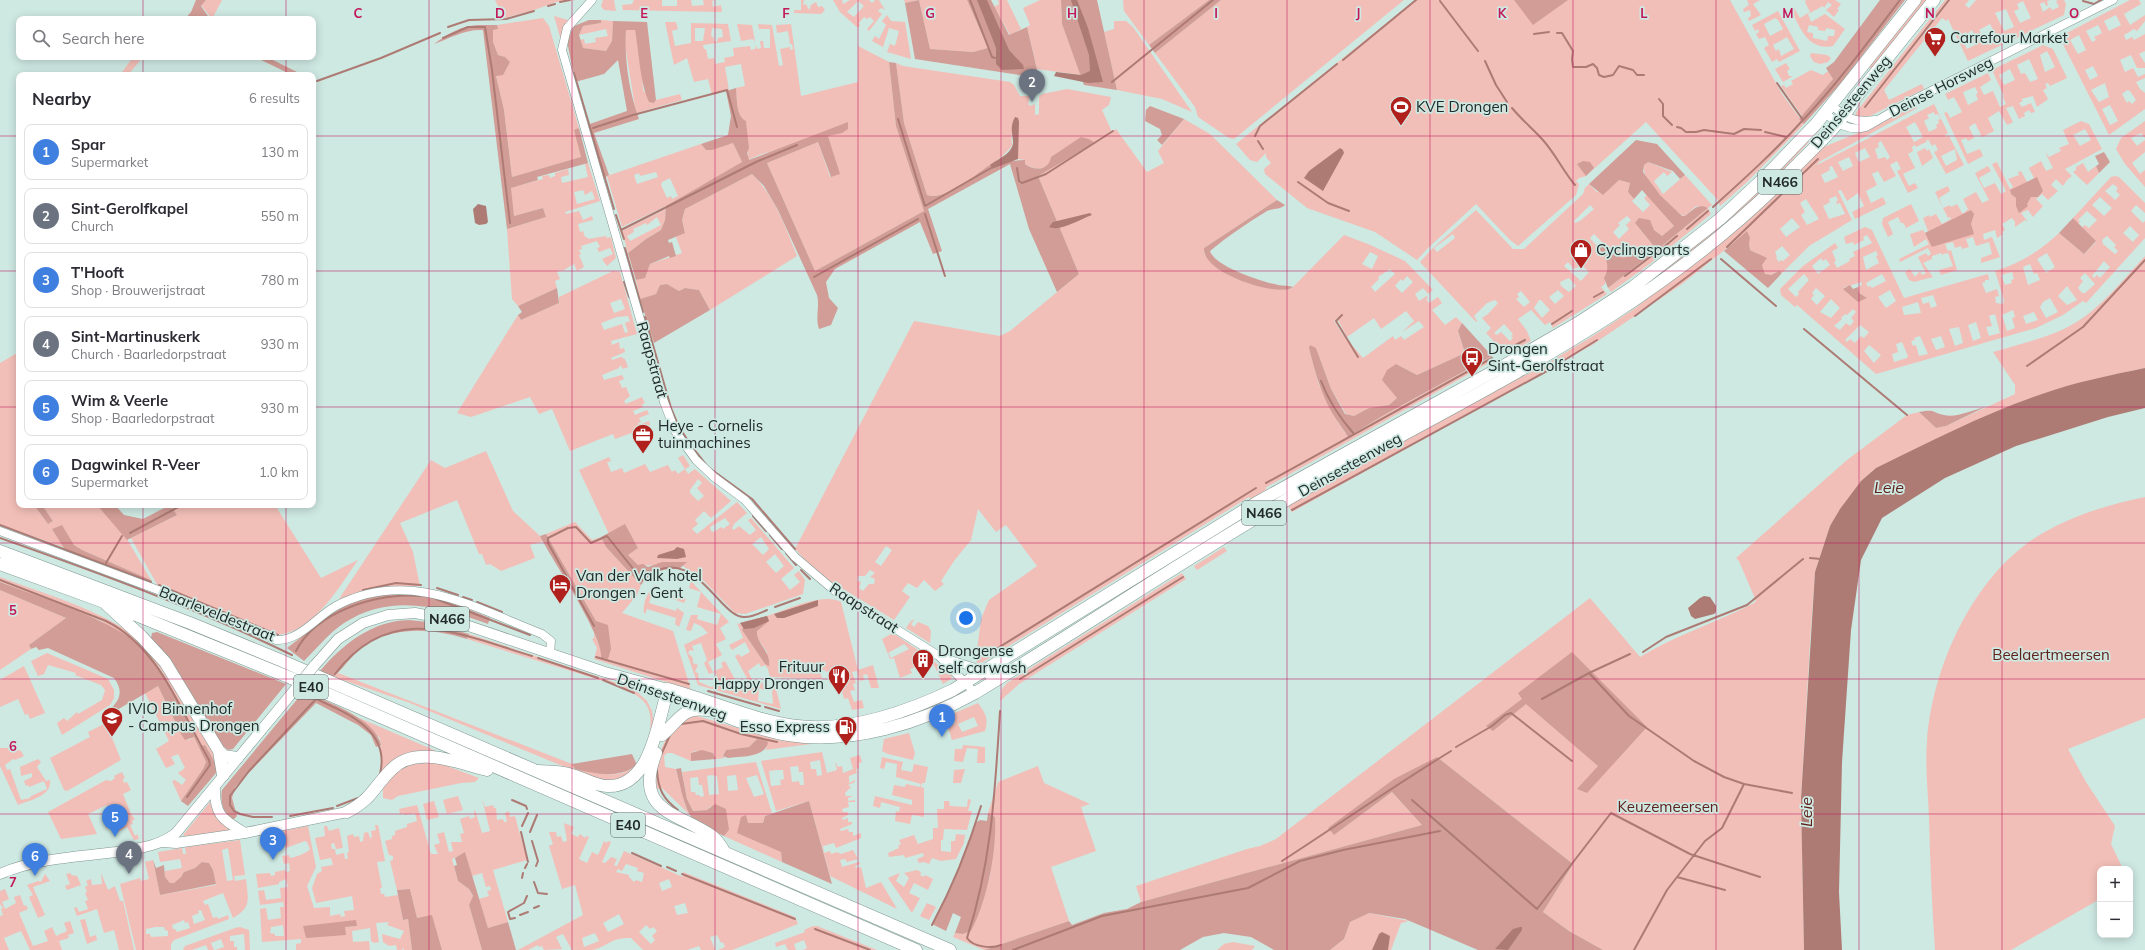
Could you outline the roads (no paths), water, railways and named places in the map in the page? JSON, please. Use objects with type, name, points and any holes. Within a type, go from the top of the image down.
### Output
[{"type":"highway","name":"Deinsesteenweg","points":[[670,693],[767,720],[822,732],[846,723],[892,713],[935,698],[966,683],[1256,503],[1540,345],[1578,323],[1633,287],[1724,215],[1779,163],[1816,124],[1915,0]]},
{"type":"highway","name":"Deinsesteenweg","points":[[670,693],[714,712],[771,731],[801,736],[822,732],[871,731],[915,720],[950,706],[994,682],[1276,506],[1543,359],[1629,305],[1674,274],[1739,222],[1840,119],[1934,0]]},
{"type":"highway","name":"E40","points":[[0,551],[190,623],[538,771],[950,950]]},
{"type":"highway","name":"E40","points":[[0,564],[104,602],[291,678],[916,950]]},
{"type":"highway","points":[[104,602],[145,640],[165,662],[219,751],[224,756],[237,758]]},
{"type":"highway","points":[[538,771],[570,774],[607,786],[625,782],[637,773],[647,758],[670,693]]},
{"type":"highway","points":[[670,693],[662,735],[650,770],[650,784],[654,798],[662,809],[668,813],[714,837],[725,852]]},
{"type":"highway","points":[[662,735],[674,720],[685,712],[703,710],[714,712]]},
{"type":"highway","points":[[219,751],[224,775]]},
{"type":"highway","points":[[347,812],[374,801],[391,769],[404,761],[417,757],[431,757],[517,777]]},
{"type":"main road","name":"Deinsesteenweg","points":[[163,842],[176,833],[216,786],[237,758],[335,643],[351,630],[375,618],[403,613],[439,617],[670,693]]},
{"type":"main road","points":[[216,786],[215,803],[221,817],[244,833]]},
{"type":"main road","name":"N466","points":[[0,874],[36,863],[146,847],[163,842],[176,843],[244,833],[347,812]]},
{"type":"street","name":"Deinse Horsweg","points":[[1828,109],[1840,119],[1858,128],[1866,127],[1876,120],[2113,0]]},
{"type":"street","name":"Raapstraat","points":[[589,2],[567,28],[563,39],[562,50],[664,402],[675,431],[685,447],[704,469],[744,500],[795,558],[812,573],[841,595],[939,656],[975,692]]},
{"type":"street","name":"Baarleveldestraat","points":[[0,531],[158,590],[276,640],[292,638],[325,612],[363,595],[383,590],[414,590],[440,595],[542,634],[551,641],[550,653]]},
{"type":"street","name":"Raapstraat","points":[[939,656],[985,671]]},
{"type":"street","points":[[985,671],[994,682]]},
{"type":"water","points":[[977,0],[987,0],[1009,50],[1023,65],[1024,69],[1002,70],[996,64],[996,48]]},
{"type":"water","points":[[1071,0],[1077,0],[1088,28],[1103,82],[1088,83],[1054,76],[1056,72],[1081,75],[1090,71],[1089,55]]},
{"type":"water","points":[[1015,117],[1018,118],[1019,122],[1018,159],[992,169],[990,165],[1008,152],[1013,145],[1012,126]]},
{"type":"water","points":[[1340,148],[1344,153],[1323,191],[1304,178],[1309,171]]},
{"type":"water","points":[[478,204],[486,206],[488,222],[486,224],[479,225],[475,223],[473,209]]},
{"type":"water","points":[[1090,213],[1092,215],[1065,226],[1059,228],[1049,227],[1053,222]]},
{"type":"water","name":"Leie","points":[[2145,368],[2145,408],[2108,417],[2016,446],[1945,478],[1882,518],[1861,560],[1851,630],[1842,762],[1839,892],[1842,950],[1804,950],[1801,799],[1815,572],[1830,526],[1840,509],[1861,481],[1876,468],[1958,428],[2021,402],[2081,382]]},
{"type":"water","points":[[677,547],[684,549],[686,557],[677,559],[657,558],[658,555],[674,550]]},
{"type":"water","points":[[1704,596],[1710,597],[1716,606],[1716,612],[1714,614],[1695,619],[1691,616],[1688,608]]},
{"type":"water","points":[[818,600],[818,606],[784,618],[777,618],[774,614]]},
{"type":"water","points":[[767,616],[769,621],[754,628],[744,629],[740,623]]},
{"type":"water","points":[[1522,927],[1522,930],[1508,950],[1495,949],[1513,929]]},
{"type":"water","points":[[1382,932],[1390,936],[1388,950],[1372,950],[1379,934]]},
{"type":"waterway","points":[[560,2],[570,0]]},
{"type":"waterway","points":[[970,0],[992,57],[995,58]]},
{"type":"waterway","points":[[1112,82],[1213,0]]},
{"type":"waterway","points":[[1343,60],[1416,0]]},
{"type":"waterway","points":[[1713,207],[1770,154],[1816,106],[1853,62],[1900,0]]},
{"type":"waterway","points":[[1865,107],[1949,0]]},
{"type":"waterway","points":[[2083,1],[2094,4],[2101,0]]},
{"type":"waterway","points":[[1440,1],[1478,51]]},
{"type":"waterway","points":[[548,6],[555,4]]},
{"type":"waterway","points":[[448,27],[469,20],[506,19],[534,11]]},
{"type":"waterway","points":[[443,38],[468,27],[485,27],[492,70],[510,223]]},
{"type":"waterway","points":[[1534,34],[1549,32]]},
{"type":"waterway","points":[[317,81],[381,58],[440,33]]},
{"type":"waterway","points":[[1557,33],[1562,33],[1573,51],[1573,67],[1586,67],[1593,64],[1597,68],[1599,75],[1604,77],[1613,75],[1619,66],[1633,70],[1637,75],[1644,75]]},
{"type":"waterway","points":[[1485,61],[1496,85],[1507,102]]},
{"type":"waterway","points":[[1255,136],[1260,126],[1337,64]]},
{"type":"waterway","points":[[574,73],[614,209]]},
{"type":"waterway","points":[[1777,83],[1803,120]]},
{"type":"waterway","points":[[593,128],[633,115],[727,90],[737,127]]},
{"type":"waterway","points":[[1659,99],[1663,104],[1663,116],[1672,125]]},
{"type":"waterway","points":[[1512,108],[1547,144],[1575,185]]},
{"type":"waterway","points":[[898,119],[925,206],[991,168]]},
{"type":"waterway","points":[[1677,127],[1686,132],[1704,130],[1734,134],[1744,129],[1761,130]]},
{"type":"waterway","points":[[1017,168],[1019,181],[1022,183],[1046,174],[1113,131]]},
{"type":"waterway","points":[[1765,132],[1786,137]]},
{"type":"waterway","points":[[1258,141],[1263,149]]},
{"type":"waterway","points":[[621,230],[756,162],[797,145]]},
{"type":"waterway","points":[[1727,247],[1818,159]]},
{"type":"waterway","points":[[1298,182],[1328,203],[1349,211]]},
{"type":"waterway","points":[[1687,229],[1708,211]]},
{"type":"waterway","points":[[925,214],[945,276]]},
{"type":"waterway","points":[[616,215],[624,239]]},
{"type":"waterway","points":[[814,277],[918,219]]},
{"type":"waterway","points":[[1660,250],[1677,236]]},
{"type":"waterway","points":[[625,248],[643,312]]},
{"type":"waterway","points":[[1625,276],[1654,254]]},
{"type":"waterway","points":[[1635,316],[1711,259]]},
{"type":"waterway","points":[[1721,259],[1776,306]]},
{"type":"waterway","points":[[2027,366],[2083,327],[2145,260]]},
{"type":"waterway","points":[[624,282],[629,297]]},
{"type":"waterway","points":[[1594,297],[1603,292]]},
{"type":"waterway","points":[[1552,324],[1572,311]]},
{"type":"waterway","points":[[1342,315],[1336,321],[1358,357]]},
{"type":"waterway","points":[[645,317],[671,408],[678,425],[690,444],[708,467],[752,499],[795,549]]},
{"type":"waterway","points":[[1804,329],[1907,415]]},
{"type":"waterway","points":[[1510,348],[1525,340]]},
{"type":"waterway","points":[[1555,366],[1597,340]]},
{"type":"waterway","points":[[1266,483],[1492,358]]},
{"type":"waterway","points":[[1292,510],[1547,371]]},
{"type":"waterway","points":[[1321,381],[1327,396],[1335,409],[1354,434]]},
{"type":"waterway","points":[[985,656],[1256,488]]},
{"type":"waterway","points":[[130,533],[176,508]]},
{"type":"waterway","points":[[753,516],[766,531]]},
{"type":"waterway","points":[[0,525],[151,582]]},
{"type":"waterway","points":[[594,626],[548,543],[548,538],[568,528],[576,527],[591,543],[607,536],[642,580],[654,572],[665,568],[676,568],[694,576],[728,609],[737,615],[749,617],[767,610]]},
{"type":"waterway","points":[[770,535],[782,549]]},
{"type":"waterway","points":[[106,563],[122,536]]},
{"type":"waterway","points":[[0,538],[111,578],[184,607],[221,622],[292,655]]},
{"type":"waterway","points":[[786,553],[796,565]]},
{"type":"waterway","points":[[1810,558],[1821,559]]},
{"type":"waterway","points":[[1643,652],[1666,637],[1747,605],[1803,559]]},
{"type":"waterway","points":[[801,570],[810,579]]},
{"type":"waterway","points":[[1020,679],[1183,577]]},
{"type":"waterway","points":[[0,580],[106,621],[125,633],[141,647],[167,682],[209,760],[210,765],[187,797]]},
{"type":"waterway","points":[[363,590],[396,583],[421,585]]},
{"type":"waterway","points":[[159,585],[278,635]]},
{"type":"waterway","points":[[437,588],[458,595]]},
{"type":"waterway","points":[[296,651],[305,637],[318,625],[333,615],[350,607],[386,597],[420,596]]},
{"type":"waterway","points":[[463,597],[472,600]]},
{"type":"waterway","points":[[775,607],[800,598]]},
{"type":"waterway","points":[[436,599],[530,635]]},
{"type":"waterway","points":[[477,602],[502,612]]},
{"type":"waterway","points":[[335,674],[357,651],[379,637],[403,630],[427,629],[452,633],[478,639],[532,656]]},
{"type":"waterway","points":[[1589,673],[1630,654]]},
{"type":"waterway","points":[[596,657],[689,684]]},
{"type":"waterway","points":[[538,658],[598,678]]},
{"type":"waterway","points":[[1542,699],[1589,673],[1629,716],[1694,761],[1724,777],[1744,784]]},
{"type":"waterway","points":[[603,680],[634,693]]},
{"type":"waterway","points":[[708,691],[760,706]]},
{"type":"waterway","points":[[312,697],[339,709],[363,725],[372,734],[379,745],[382,758],[380,774]]},
{"type":"waterway","points":[[272,817],[253,817],[240,814],[234,811],[230,805],[230,796],[249,771],[316,699]]},
{"type":"waterway","points":[[765,707],[779,711]]},
{"type":"waterway","points":[[1000,711],[994,797],[987,853],[982,881],[967,938],[978,945],[993,947],[1001,945]]},
{"type":"waterway","points":[[1456,747],[1492,726],[1505,715],[1511,713],[1572,761]]},
{"type":"waterway","points":[[681,724],[703,721],[741,734],[777,742]]},
{"type":"waterway","points":[[661,755],[670,735]]},
{"type":"waterway","points":[[1282,861],[1451,751]]},
{"type":"waterway","points":[[657,770],[662,793],[665,798],[678,810]]},
{"type":"waterway","points":[[1634,950],[1667,890],[1705,841],[1722,828],[1744,784],[1792,793]]},
{"type":"waterway","points":[[337,806],[358,798]]},
{"type":"waterway","points":[[512,800],[526,806],[527,809]]},
{"type":"waterway","points":[[1412,800],[1537,909],[1611,813],[1690,854],[1760,877]]},
{"type":"waterway","points":[[932,925],[960,867],[981,806]]},
{"type":"waterway","points":[[290,816],[333,808]]},
{"type":"waterway","points":[[522,826],[528,813]]},
{"type":"waterway","points":[[530,832],[537,815]]},
{"type":"waterway","points":[[1013,950],[1102,916],[1248,888],[1300,861],[1343,850],[1440,831]]},
{"type":"waterway","points":[[521,832],[528,862]]},
{"type":"waterway","points":[[532,841],[538,861],[536,866]]},
{"type":"waterway","points":[[632,853],[661,866]]},
{"type":"waterway","points":[[525,868],[527,864]]},
{"type":"waterway","points":[[667,867],[676,871]]},
{"type":"waterway","points":[[522,878],[523,873]]},
{"type":"waterway","points":[[682,874],[795,919]]},
{"type":"waterway","points":[[1677,877],[1725,890]]},
{"type":"waterway","points":[[534,882],[538,893],[547,894]]},
{"type":"waterway","points":[[515,918],[510,919],[508,912],[524,903],[527,896]]},
{"type":"waterway","points":[[534,908],[539,906]]},
{"type":"waterway","points":[[520,915],[528,912]]},
{"type":"waterway","points":[[815,929],[870,950]]},
{"type":"place","name":"Carrefour Market","points":[[1935,58]]},
{"type":"place","name":"Sint-Gerolfkapel","points":[[1032,102]]},
{"type":"place","name":"KVE Drongen","points":[[1401,126]]},
{"type":"place","name":"Cyclingsports","points":[[1581,270]]},
{"type":"place","name":"Drongen Sint-Gerolfstraat","points":[[1472,378]]},
{"type":"place","name":"Heye - Cornelis tuinmachines","points":[[643,454]]},
{"type":"place","name":"Van der Valk hotel Drongen - Gent","points":[[560,604]]},
{"type":"place","name":"Drongense self carwash","points":[[923,680]]},
{"type":"place","name":"Frituur Happy Drongen","points":[[839,696]]},
{"type":"place","name":"Spar","points":[[942,737]]},
{"type":"place","name":"IVIO Binnenhof - Campus Drongen","points":[[112,738]]},
{"type":"place","name":"Esso Express","points":[[846,746]]},
{"type":"place","name":"Wim & Veerle","points":[[115,837]]},
{"type":"place","name":"T'Hooft","points":[[273,860]]},
{"type":"place","name":"Sint-Martinuskerk","points":[[129,874]]},
{"type":"place","name":"Dagwinkel R-Veer","points":[[35,876]]},
{"type":"park label","name":"Beelaertmeersen","points":[[2051,655]]},
{"type":"park label","name":"Keuzemeersen","points":[[1668,807]]}]
